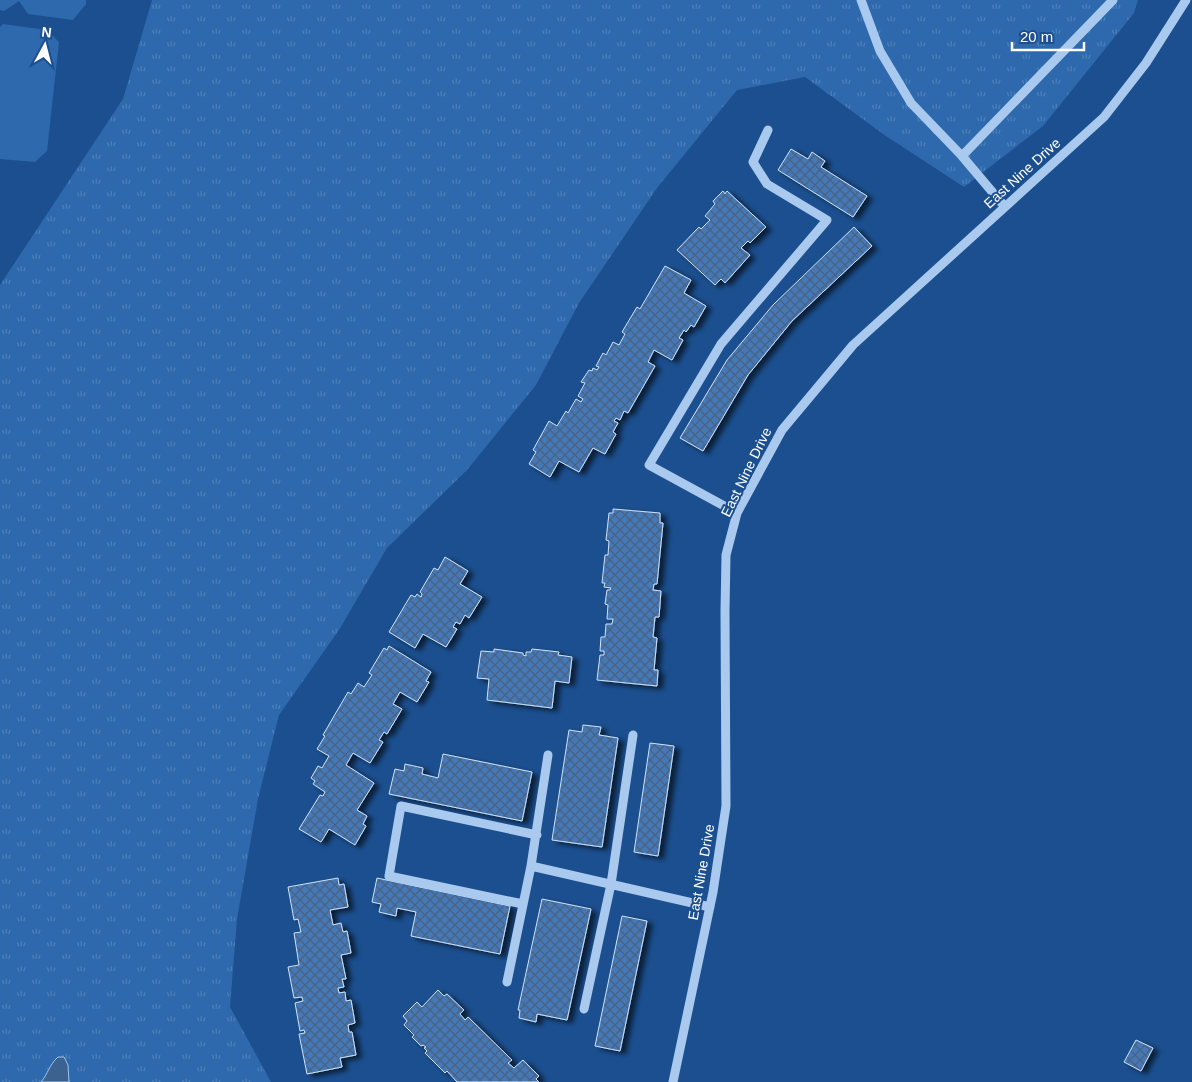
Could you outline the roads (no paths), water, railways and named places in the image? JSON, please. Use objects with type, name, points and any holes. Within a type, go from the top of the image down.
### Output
[{"type":"street","points":[[861,0],[880,51],[911,103],[962,156],[1005,207]]},
{"type":"street","points":[[962,156],[1113,0]]},
{"type":"street","name":"East Nine Drive","points":[[673,1082],[710,907],[726,806],[726,555],[737,513],[782,430],[853,345],[1104,118],[1146,63],[1186,0]]},
{"type":"street","points":[[737,513],[649,465],[721,344],[828,220],[767,184],[752,162],[768,130]]},
{"type":"street","points":[[584,1009],[612,884],[633,735]]},
{"type":"street","points":[[507,982],[537,835],[548,755]]},
{"type":"street","points":[[523,904],[389,876],[401,806],[537,835]]},
{"type":"street","points":[[531,866],[710,907]]}]
